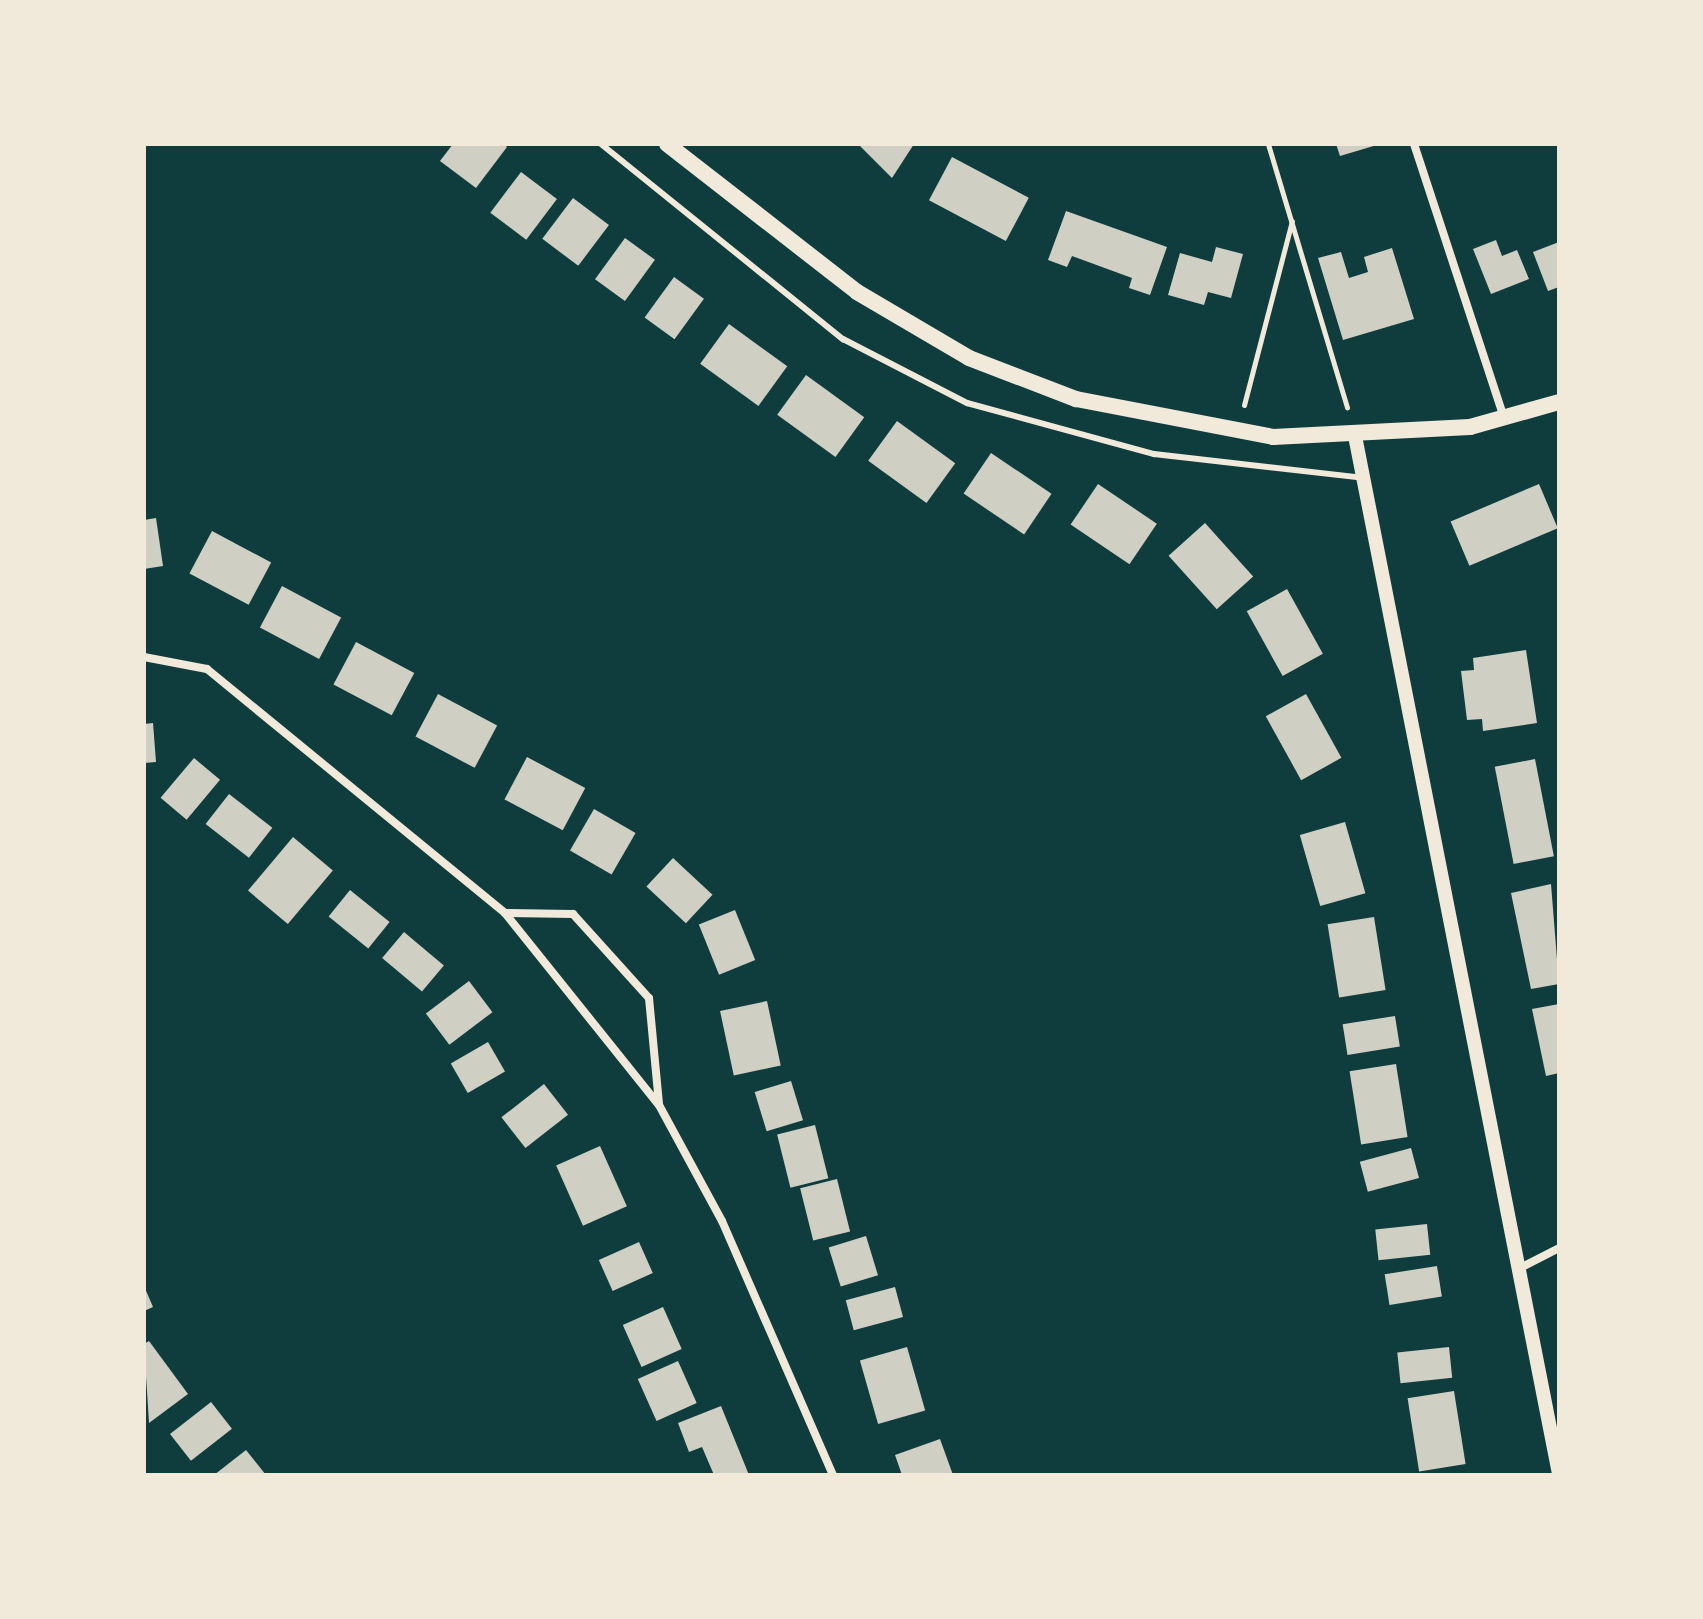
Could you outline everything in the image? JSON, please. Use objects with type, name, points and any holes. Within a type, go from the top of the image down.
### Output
[{"type":"main road","points":[[667,144],[857,292],[969,358],[1076,399],[1237,430],[1355,436],[1505,419],[1559,402]]},
{"type":"street","points":[[1414,144],[1505,419]]},
{"type":"street","points":[[1355,436],[1367,478],[1559,1474]]},
{"type":"street","points":[[144,657],[207,669],[505,913],[659,1105],[722,1221],[833,1475]]},
{"type":"street","points":[[505,913],[573,914],[649,998],[659,1105]]},
{"type":"street","points":[[1520,1268],[1559,1248]]},
{"type":"lane","points":[[601,144],[843,339],[967,403],[1154,454],[1367,478]]},
{"type":"path","points":[[1268,144],[1355,436]]},
{"type":"path","points":[[1237,430],[1293,220]]},
{"type":"building","points":[[453,144],[503,144],[507,147],[476,188],[440,161]]},
{"type":"building","points":[[858,144],[914,144],[892,178]]},
{"type":"building","points":[[1336,144],[1377,144],[1377,145],[1340,156]]},
{"type":"building","points":[[952,157],[1029,198],[1006,241],[929,200]]},
{"type":"building","points":[[521,172],[557,199],[526,240],[490,213]]},
{"type":"building","points":[[573,198],[609,225],[578,266],[542,239]]},
{"type":"building","points":[[1066,211],[1167,247],[1150,295],[1129,288],[1132,278],[1072,256],[1067,267],[1048,260]]},
{"type":"building","points":[[625,238],[655,260],[625,301],[595,279]]},
{"type":"building","points":[[1496,240],[1502,256],[1517,250],[1529,279],[1491,294],[1473,249]]},
{"type":"building","points":[[1559,242],[1559,287],[1548,291],[1533,252]]},
{"type":"building","points":[[1216,247],[1243,254],[1231,298],[1208,292],[1204,305],[1168,295],[1180,253],[1212,262]]},
{"type":"building","points":[[1392,248],[1414,319],[1343,340],[1318,258],[1341,252],[1349,278],[1368,272],[1364,257]]},
{"type":"building","points":[[674,277],[704,299],[675,339],[645,317]]},
{"type":"building","points":[[729,324],[787,366],[758,406],[700,364]]},
{"type":"building","points":[[806,375],[864,417],[835,457],[777,415]]},
{"type":"building","points":[[897,421],[955,463],[926,503],[868,461]]},
{"type":"building","points":[[991,453],[1052,494],[1024,534],[964,494]]},
{"type":"building","points":[[1098,484],[1157,524],[1129,564],[1071,525]]},
{"type":"building","points":[[1539,484],[1558,528],[1469,566],[1451,522]]},
{"type":"building","points":[[156,518],[163,566],[144,569],[144,520]]},
{"type":"building","points":[[1205,523],[1253,577],[1217,609],[1169,556]]},
{"type":"building","points":[[212,531],[271,562],[249,605],[189,573]]},
{"type":"building","points":[[282,586],[341,617],[319,659],[260,627]]},
{"type":"building","points":[[1287,589],[1323,654],[1283,676],[1247,611]]},
{"type":"building","points":[[356,642],[414,673],[392,715],[333,684]]},
{"type":"building","points":[[1526,650],[1537,723],[1483,731],[1482,719],[1467,720],[1461,671],[1474,670],[1473,658]]},
{"type":"building","points":[[438,694],[497,725],[475,768],[415,736]]},
{"type":"building","points":[[1306,694],[1341,758],[1301,780],[1266,716]]},
{"type":"building","points":[[153,723],[156,762],[144,763],[144,724]]},
{"type":"building","points":[[527,757],[585,788],[563,830],[504,799]]},
{"type":"building","points":[[194,758],[220,780],[187,820],[161,798]]},
{"type":"building","points":[[1535,759],[1554,856],[1514,864],[1495,767]]},
{"type":"building","points":[[229,794],[272,828],[249,858],[206,824]]},
{"type":"building","points":[[594,809],[636,833],[612,875],[570,851]]},
{"type":"building","points":[[1345,822],[1365,893],[1320,906],[1300,835]]},
{"type":"building","points":[[293,837],[333,870],[288,924],[248,891]]},
{"type":"building","points":[[673,858],[712,895],[686,923],[646,887]]},
{"type":"building","points":[[1551,884],[1559,984],[1531,989],[1511,893]]},
{"type":"building","points":[[350,890],[390,922],[368,949],[329,916]]},
{"type":"building","points":[[735,910],[755,960],[719,975],[699,925]]},
{"type":"building","points":[[1374,917],[1386,990],[1339,997],[1328,924]]},
{"type":"building","points":[[404,932],[444,965],[422,991],[382,958]]},
{"type":"building","points":[[469,981],[492,1012],[449,1045],[426,1013]]},
{"type":"building","points":[[767,1001],[781,1066],[734,1076],[720,1011]]},
{"type":"building","points":[[1559,1004],[1559,1073],[1546,1076],[1532,1009]]},
{"type":"building","points":[[1395,1016],[1400,1047],[1348,1055],[1343,1024]]},
{"type":"building","points":[[488,1042],[505,1071],[468,1093],[451,1064]]},
{"type":"building","points":[[1396,1064],[1408,1137],[1361,1144],[1350,1071]]},
{"type":"building","points":[[791,1081],[803,1120],[767,1131],[755,1092]]},
{"type":"building","points":[[544,1084],[568,1115],[525,1148],[501,1117]]},
{"type":"building","points":[[815,1125],[828,1178],[790,1188],[777,1134]]},
{"type":"building","points":[[600,1146],[627,1206],[583,1226],[556,1166]]},
{"type":"building","points":[[1411,1148],[1419,1178],[1368,1192],[1360,1162]]},
{"type":"building","points":[[837,1179],[850,1231],[813,1241],[800,1188]]},
{"type":"building","points":[[1427,1224],[1430,1255],[1379,1260],[1375,1229]]},
{"type":"building","points":[[866,1236],[878,1275],[841,1287],[829,1247]]},
{"type":"building","points":[[639,1242],[653,1273],[613,1291],[599,1260]]},
{"type":"building","points":[[1437,1266],[1442,1297],[1390,1305],[1385,1274]]},
{"type":"building","points":[[144,1286],[153,1307],[144,1311]]},
{"type":"building","points":[[895,1287],[903,1317],[854,1330],[846,1300]]},
{"type":"building","points":[[663,1307],[682,1349],[642,1367],[623,1325]]},
{"type":"building","points":[[149,1341],[188,1394],[149,1423],[144,1344]]},
{"type":"building","points":[[907,1347],[925,1410],[878,1424],[860,1361]]},
{"type":"building","points":[[1449,1347],[1452,1378],[1401,1383],[1397,1352]]},
{"type":"building","points":[[678,1361],[697,1403],[657,1421],[638,1379]]},
{"type":"building","points":[[1454,1391],[1466,1464],[1419,1471],[1408,1398]]},
{"type":"building","points":[[211,1402],[232,1429],[191,1461],[170,1434]]},
{"type":"building","points":[[721,1406],[749,1475],[714,1475],[702,1447],[689,1452],[678,1423]]},
{"type":"building","points":[[940,1439],[953,1475],[902,1475],[895,1455]]},
{"type":"building","points":[[246,1450],[266,1475],[214,1475]]}]
